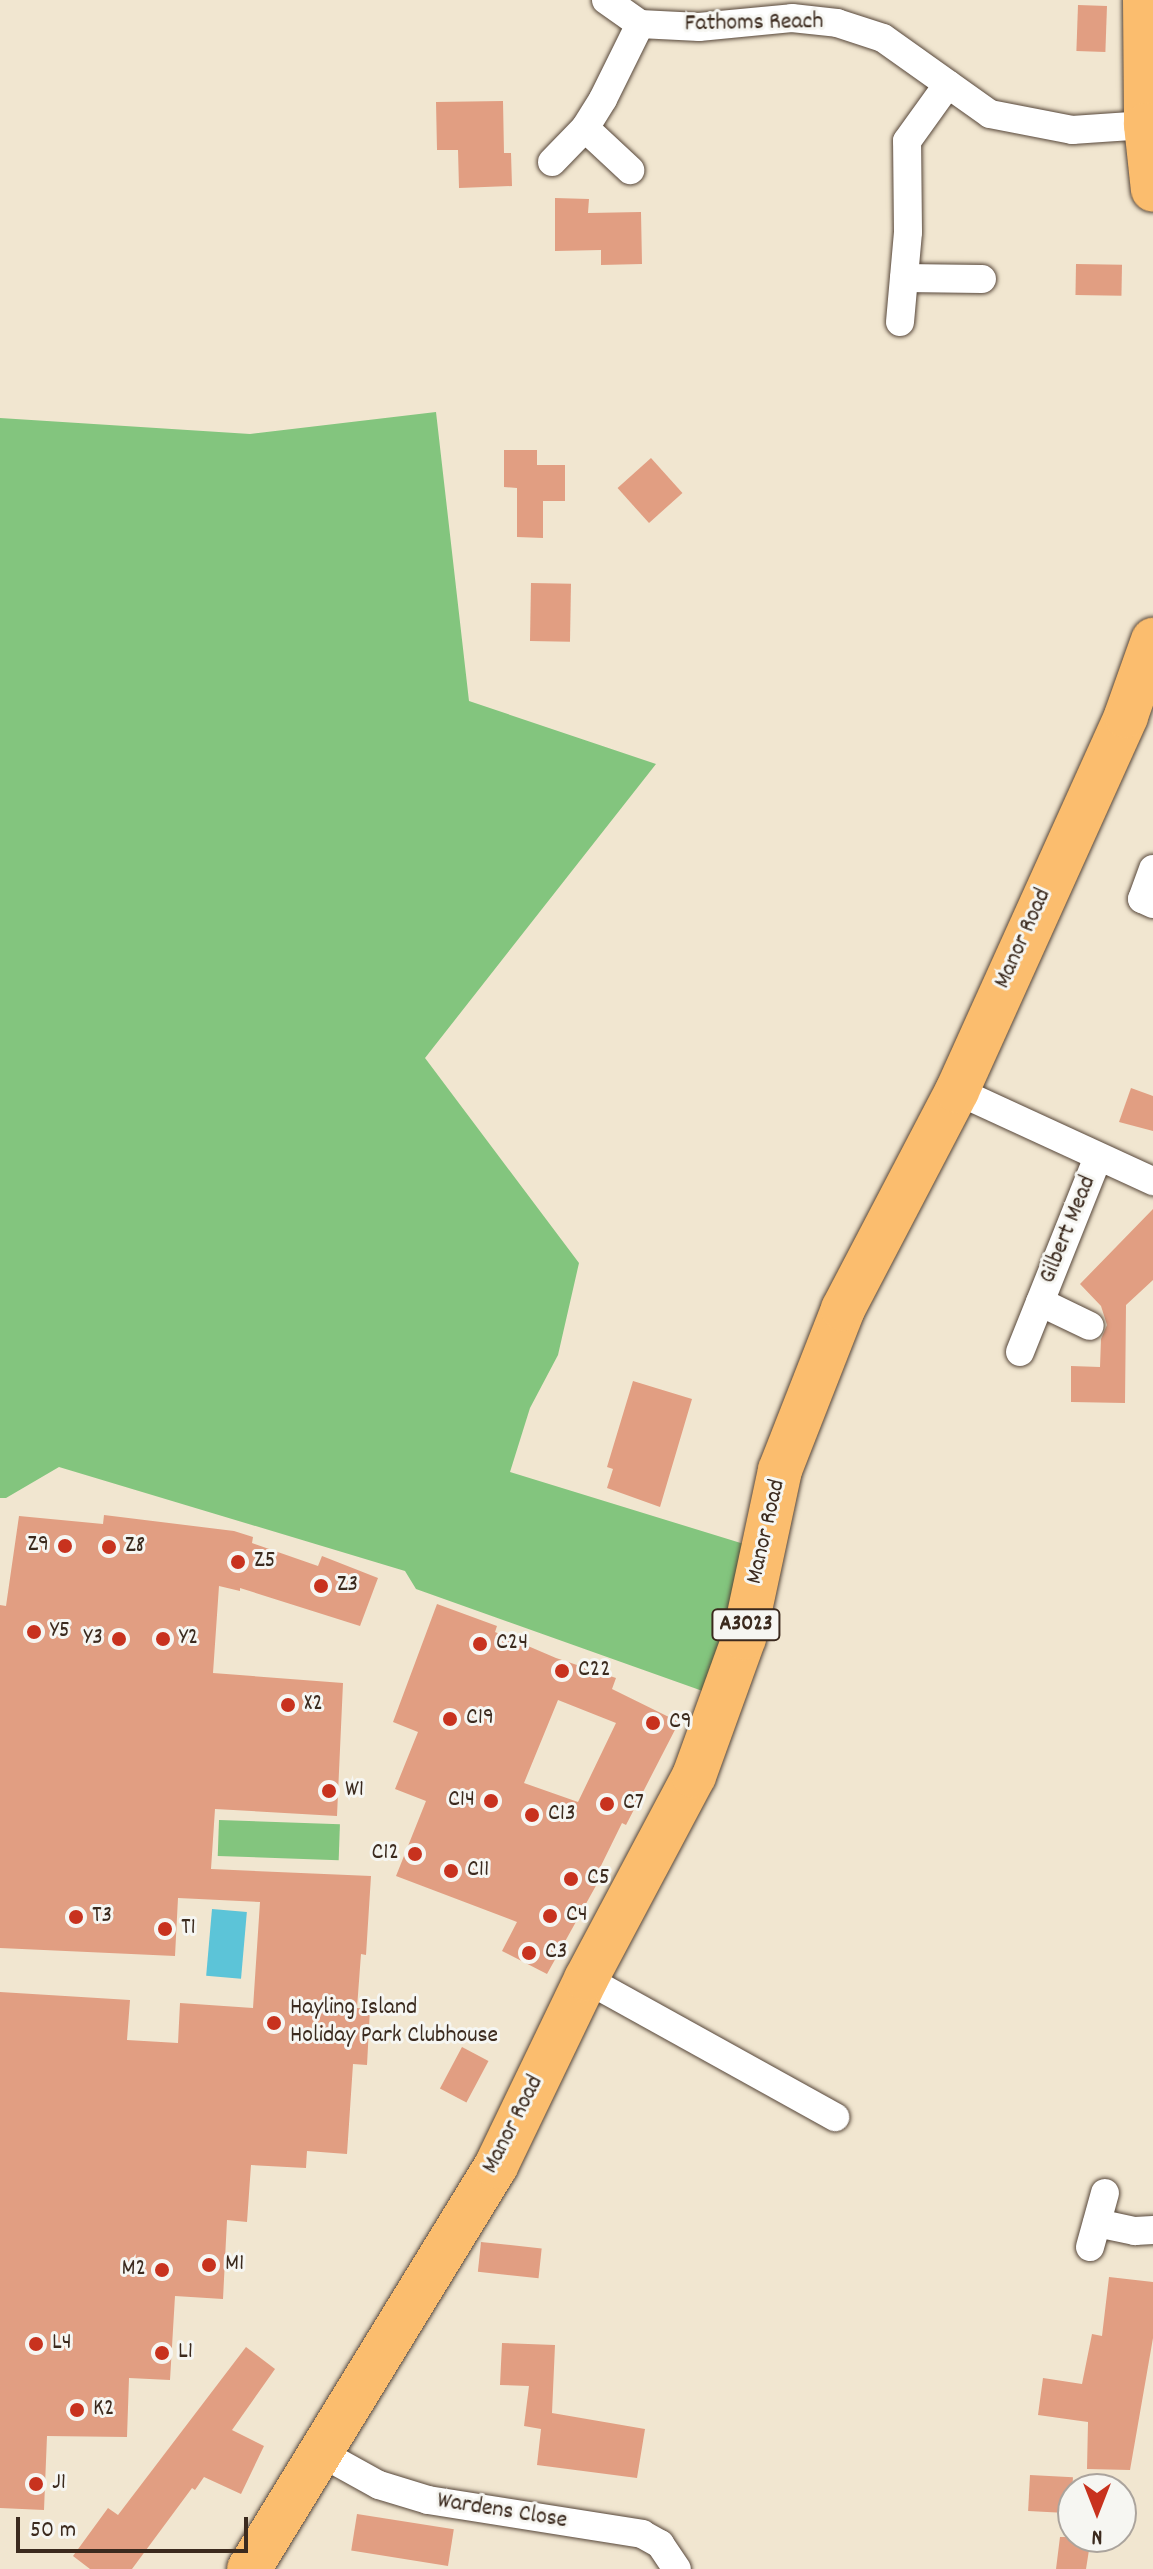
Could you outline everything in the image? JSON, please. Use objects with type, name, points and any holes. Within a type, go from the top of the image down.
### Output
[{"type":"main road","points":[[1145,0],[1146,125],[1153,190]]},
{"type":"main road","name":"Manor Road","points":[[249,2569],[496,2166],[586,1979],[694,1776],[744,1638],[780,1470],[843,1309],[957,1091],[1126,716],[1153,640]]},
{"type":"street","points":[[552,162],[585,128],[640,24],[606,0]]},
{"type":"street","name":"Fathoms Reach","points":[[640,24],[699,27],[792,18],[837,23],[883,38],[990,114],[1072,130],[1146,125]]},
{"type":"street","points":[[900,322],[908,232],[907,141],[948,84]]},
{"type":"street","points":[[585,128],[630,170]]},
{"type":"street","points":[[904,278],[982,279]]},
{"type":"street","points":[[1153,869],[1142,899],[1153,904]]},
{"type":"street","name":"Gilbert Mead","points":[[957,1091],[1153,1181]]},
{"type":"street","name":"Gilbert Mead","points":[[1020,1352],[1098,1157]]},
{"type":"street","name":"Gilbert Mead","points":[[1040,1302],[1090,1326]]},
{"type":"street","points":[[586,1979],[835,2117]]},
{"type":"street","points":[[1105,2193],[1094,2235],[1153,2230]]},
{"type":"street","name":"Wardens Close","points":[[321,2453],[379,2485],[428,2500],[642,2534],[660,2544],[677,2569]]},
{"type":"green space","points":[[436,412],[469,701],[656,764],[425,1058],[579,1263],[558,1355],[530,1408],[510,1472],[744,1544],[711,1694],[416,1589],[405,1571],[59,1467],[6,1498],[0,1498],[0,418],[250,434]]},
{"type":"green space","points":[[219,1820],[340,1824],[339,1860],[218,1856]]},
{"type":"water","points":[[212,1909],[247,1912],[241,1979],[206,1976]]},
{"type":"building","points":[[1078,5],[1107,6],[1105,52],[1076,51]]},
{"type":"building","points":[[503,101],[504,153],[511,153],[512,186],[459,188],[458,150],[437,150],[436,102]]},
{"type":"building","points":[[555,198],[589,199],[588,213],[641,212],[642,264],[601,265],[601,250],[555,251]]},
{"type":"building","points":[[1076,264],[1122,265],[1121,296],[1075,295]]},
{"type":"building","points":[[504,450],[537,450],[537,465],[565,465],[565,501],[543,501],[543,538],[517,537],[517,488],[504,487]]},
{"type":"building","points":[[651,458],[682,493],[649,523],[618,488]]},
{"type":"building","points":[[531,583],[571,584],[570,642],[530,641]]},
{"type":"building","points":[[1131,1088],[1153,1096],[1153,1131],[1119,1122]]},
{"type":"building","points":[[1153,1209],[1153,1280],[1126,1305],[1125,1403],[1071,1402],[1071,1366],[1100,1367],[1101,1339],[1107,1325],[1101,1306],[1080,1284]]},
{"type":"building","points":[[633,1381],[692,1399],[660,1507],[607,1488],[613,1469],[607,1467]]},
{"type":"building","points":[[104,1515],[234,1531],[253,1537],[252,1543],[318,1566],[322,1556],[378,1578],[360,1626],[240,1588],[240,1591],[219,1586],[213,1673],[343,1683],[337,1816],[215,1809],[211,1869],[371,1876],[366,1955],[361,1954],[357,2008],[370,2009],[367,2065],[353,2064],[347,2154],[307,2151],[306,2168],[251,2165],[247,2222],[227,2220],[223,2299],[175,2296],[170,2380],[129,2378],[127,2437],[47,2436],[44,2510],[0,2508],[0,1992],[130,2000],[127,2040],[178,2043],[180,2003],[253,2008],[260,1902],[178,1898],[175,1956],[0,1948],[0,1605],[6,1606],[19,1516],[103,1524]]},
{"type":"building","points":[[437,1604],[497,1626],[495,1632],[556,1658],[616,1678],[612,1689],[679,1722],[626,1825],[622,1823],[594,1880],[598,1882],[547,1974],[502,1951],[517,1922],[396,1876],[426,1801],[395,1789],[418,1732],[393,1722]],"holes":[[[558,1700],[616,1723],[578,1802],[524,1783]]]},
{"type":"building","points":[[462,2047],[488,2061],[466,2103],[440,2088]]},
{"type":"building","points":[[481,2242],[542,2248],[539,2278],[478,2272]]},
{"type":"building","points":[[1109,2277],[1153,2282],[1153,2338],[1130,2470],[1087,2469],[1088,2422],[1038,2415],[1043,2378],[1082,2384],[1092,2334],[1102,2336]]},
{"type":"building","points":[[502,2343],[555,2345],[552,2413],[645,2429],[637,2478],[537,2465],[541,2429],[524,2426],[529,2386],[500,2385]]},
{"type":"building","points":[[246,2347],[275,2369],[232,2430],[264,2446],[241,2494],[204,2477],[195,2490],[192,2488],[132,2569],[90,2569],[73,2556],[108,2508],[118,2515]]},
{"type":"building","points":[[1030,2475],[1057,2476],[1057,2512],[1028,2511]]},
{"type":"building","points":[[357,2514],[454,2529],[448,2566],[351,2551]]},
{"type":"building","points":[[1058,2553],[1088,2553],[1086,2569],[1056,2569]]},
{"type":"place","name":"Z9","points":[[65,1546]]},
{"type":"place","name":"Z8","points":[[109,1547]]},
{"type":"place","name":"Z5","points":[[238,1562]]},
{"type":"place","name":"Z3","points":[[321,1586]]},
{"type":"place","name":"Y5","points":[[34,1632]]},
{"type":"place","name":"Y3","points":[[119,1639]]},
{"type":"place","name":"Y2","points":[[163,1639]]},
{"type":"place","name":"C24","points":[[480,1644]]},
{"type":"place","name":"C22","points":[[562,1671]]},
{"type":"place","name":"X2","points":[[288,1705]]},
{"type":"place","name":"C19","points":[[450,1719]]},
{"type":"place","name":"C9","points":[[653,1723]]},
{"type":"place","name":"W1","points":[[329,1791]]},
{"type":"place","name":"C14","points":[[491,1801]]},
{"type":"place","name":"C7","points":[[607,1804]]},
{"type":"place","name":"C13","points":[[532,1815]]},
{"type":"place","name":"C12","points":[[415,1854]]},
{"type":"place","name":"C11","points":[[451,1871]]},
{"type":"place","name":"C5","points":[[571,1879]]},
{"type":"place","name":"C4","points":[[550,1916]]},
{"type":"place","name":"T3","points":[[76,1917]]},
{"type":"place","name":"T1","points":[[165,1929]]},
{"type":"place","name":"C3","points":[[529,1953]]},
{"type":"place","name":"Hayling Island Holiday Park Clubhouse","points":[[274,2023]]},
{"type":"place","name":"M1","points":[[209,2265]]},
{"type":"place","name":"M2","points":[[162,2270]]},
{"type":"place","name":"L4","points":[[36,2344]]},
{"type":"place","name":"L1","points":[[162,2353]]},
{"type":"place","name":"K2","points":[[77,2410]]},
{"type":"place","name":"J1","points":[[36,2484]]}]
